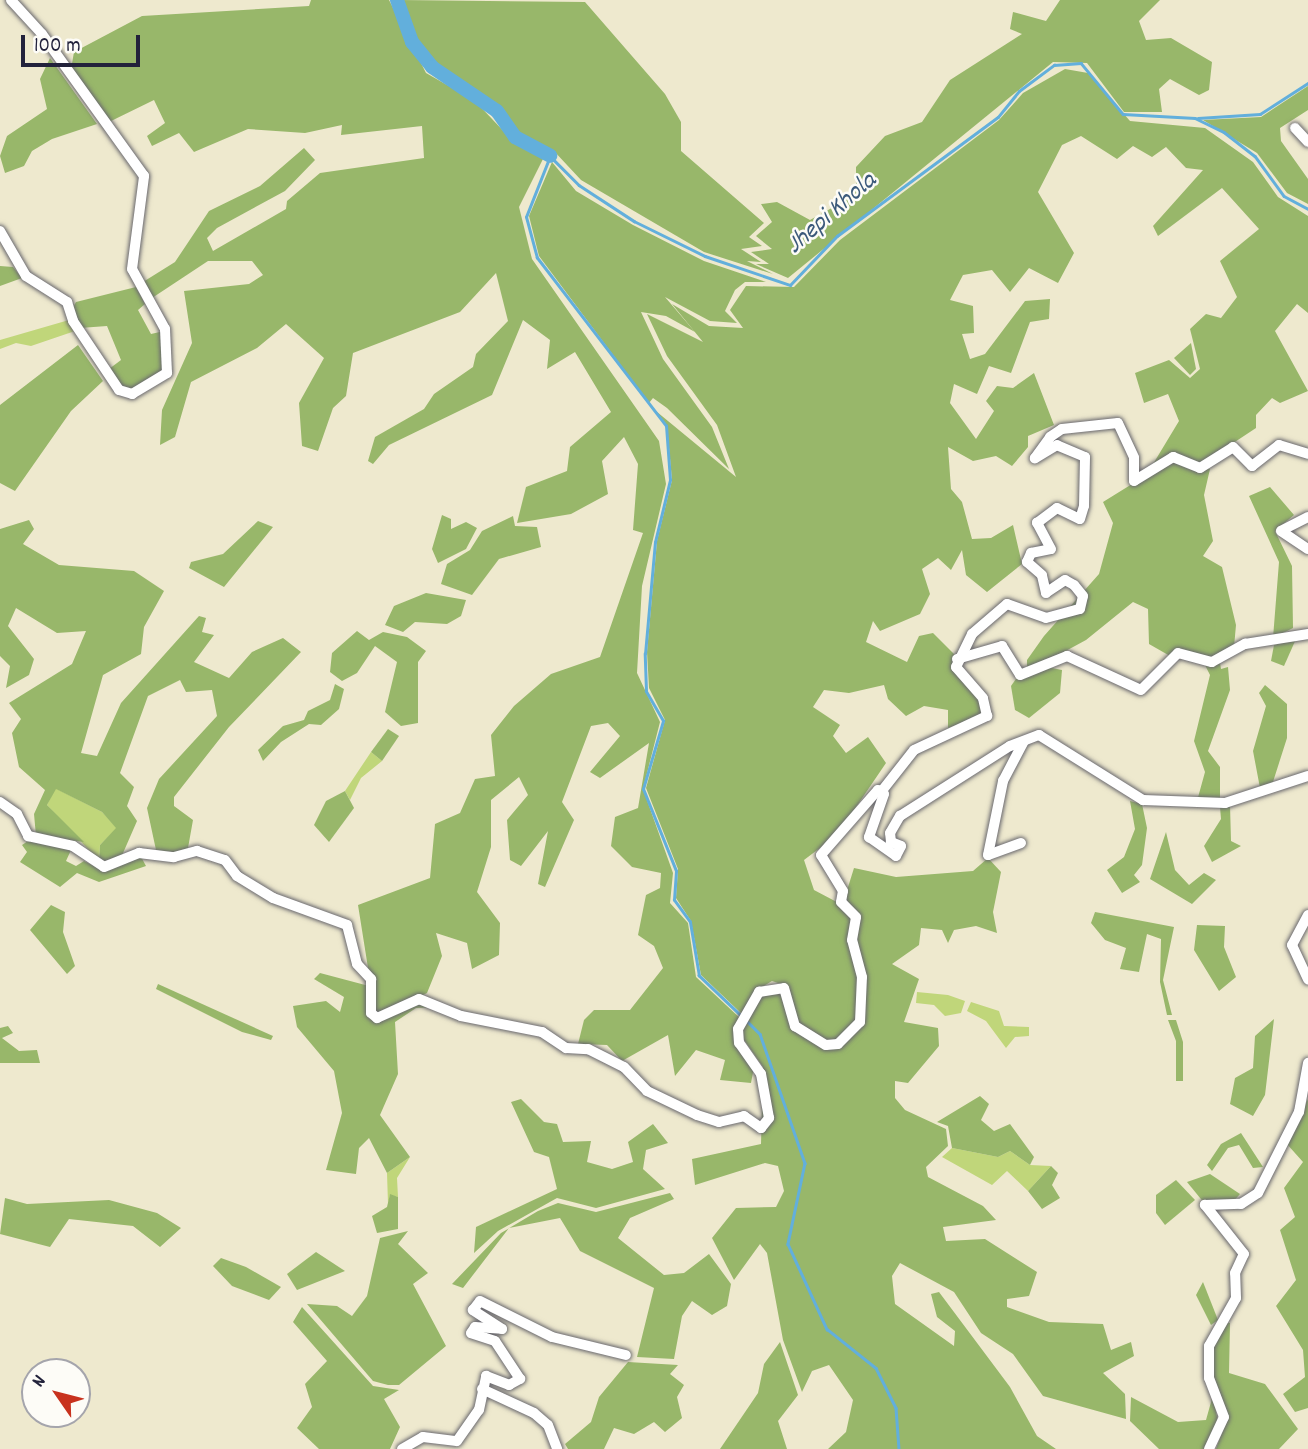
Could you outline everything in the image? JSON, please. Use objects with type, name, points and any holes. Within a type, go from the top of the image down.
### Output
[{"type":"street","points":[[0,231],[26,276],[67,302],[119,390],[132,394],[167,373],[165,330],[132,269],[144,176],[43,34],[11,0]]},
{"type":"street","points":[[1294,128],[1308,142]]},
{"type":"street","points":[[957,659],[972,634],[1007,604],[1046,618],[1080,609],[1083,596],[1074,585],[1065,580],[1046,593],[1042,575],[1027,562],[1031,553],[1051,549],[1037,523],[1057,508],[1080,519],[1084,506],[1085,457],[1057,445],[1035,457],[1062,429],[1118,423],[1134,458],[1134,481],[1173,457],[1200,468],[1233,447],[1252,466],[1279,444],[1308,454]]},
{"type":"street","points":[[1308,517],[1281,531],[1308,548]]},
{"type":"street","points":[[957,659],[1002,646],[1020,676],[1067,656],[1141,690],[1178,653],[1212,662],[1245,644],[1308,634]]},
{"type":"street","points":[[0,802],[17,814],[28,836],[73,846],[104,867],[139,853],[174,857],[197,851],[225,860],[237,876],[273,898],[347,925],[357,964],[371,979],[371,1013],[377,1018],[419,999],[461,1016],[542,1031],[566,1048],[588,1049],[624,1068],[647,1091],[697,1115],[719,1122],[744,1116],[761,1128],[769,1118],[761,1074],[738,1043],[738,1030],[759,992],[784,988],[795,1026],[826,1045],[838,1044],[860,1022],[863,977],[852,940],[856,917],[841,902],[843,891],[821,855],[881,792],[914,750],[987,716],[957,659]]},
{"type":"street","points":[[881,792],[870,837],[896,856],[901,846],[891,842],[890,833],[900,817],[1026,739],[1051,739],[1143,800],[1225,803],[1308,776]]},
{"type":"street","points":[[1021,843],[988,855],[1003,781],[1026,739]]},
{"type":"street","points":[[1308,915],[1292,945],[1308,980]]},
{"type":"street","points":[[1209,1449],[1224,1417],[1207,1367],[1209,1346],[1236,1298],[1236,1273],[1244,1254],[1205,1205],[1241,1204],[1258,1192],[1299,1112],[1308,1063]]},
{"type":"street","points":[[402,1449],[424,1437],[457,1441],[472,1424],[482,1389],[491,1374],[509,1385],[520,1379],[495,1341],[471,1333],[475,1327],[502,1329],[473,1310],[480,1301],[552,1337],[626,1355]]},
{"type":"street","points":[[482,1389],[534,1413],[548,1425],[557,1449]]},
{"type":"green space","points":[[311,0],[389,0],[426,73],[475,101],[512,140],[544,157],[519,207],[532,259],[659,441],[666,484],[642,586],[637,673],[660,722],[643,789],[673,873],[670,903],[688,923],[696,977],[741,1019],[735,1028],[755,1062],[751,1083],[720,1080],[725,1060],[696,1050],[675,1076],[668,1035],[622,1061],[607,1045],[578,1044],[584,1020],[594,1010],[630,1010],[663,968],[654,946],[638,935],[646,895],[660,888],[661,873],[632,867],[611,846],[615,817],[638,808],[649,743],[600,778],[590,772],[620,736],[608,723],[591,726],[562,802],[574,820],[545,887],[538,884],[548,831],[521,866],[510,860],[507,820],[528,795],[519,777],[491,800],[491,847],[477,892],[500,923],[499,955],[472,969],[467,943],[436,933],[442,956],[427,993],[384,1015],[375,1012],[358,905],[430,878],[435,824],[460,813],[475,779],[495,776],[491,735],[514,706],[551,674],[600,657],[643,533],[633,530],[638,464],[624,437],[602,461],[608,494],[571,514],[517,523],[526,487],[567,471],[570,447],[611,412],[575,352],[547,369],[550,340],[523,320],[492,395],[389,445],[373,464],[368,461],[375,437],[424,409],[434,394],[473,367],[476,354],[508,321],[496,273],[460,312],[353,353],[346,396],[333,408],[318,451],[302,446],[299,403],[324,358],[286,324],[257,348],[191,382],[175,437],[160,445],[162,410],[192,343],[184,291],[249,284],[263,275],[252,261],[208,261],[149,300],[143,282],[175,262],[209,211],[260,186],[304,148],[315,160],[285,191],[217,228],[207,238],[213,251],[286,209],[287,201],[320,173],[424,158],[422,126],[341,135],[342,125],[305,133],[248,129],[194,152],[179,133],[152,146],[147,136],[165,123],[154,100],[109,122],[70,75],[74,52],[142,16],[309,6]]},
{"type":"green space","points":[[400,0],[585,2],[665,94],[681,122],[681,151],[764,223],[749,237],[762,246],[741,249],[761,262],[747,261],[773,274],[704,252],[581,180],[553,150],[517,132],[497,106],[434,63],[412,38]]},
{"type":"green space","points":[[1060,0],[1160,0],[1139,21],[1146,40],[1171,38],[1212,62],[1209,90],[1199,95],[1170,79],[1159,89],[1162,112],[1124,112],[1087,63],[1053,62],[788,278],[756,264],[769,264],[751,252],[772,249],[756,236],[772,222],[761,204],[777,202],[810,220],[839,204],[856,185],[856,167],[885,136],[922,122],[950,80],[1022,34],[1010,29],[1013,12],[1046,21]]},
{"type":"green space","points":[[50,58],[97,124],[52,139],[32,151],[24,166],[5,173],[0,156],[7,136],[47,109],[40,79]]},
{"type":"green space","points":[[1065,69],[1088,73],[1130,121],[1205,128],[1253,162],[1278,197],[1308,216],[1308,313],[1297,304],[1275,331],[1308,391],[1280,403],[1272,398],[1256,415],[1256,428],[1200,465],[1175,454],[1147,474],[1179,421],[1168,394],[1144,403],[1135,373],[1169,360],[1190,378],[1200,369],[1190,329],[1206,314],[1221,318],[1237,297],[1220,261],[1259,229],[1222,188],[1158,236],[1153,226],[1203,170],[1186,168],[1166,147],[1152,157],[1133,146],[1117,159],[1081,136],[1062,145],[1038,192],[1074,253],[1058,283],[1029,268],[1010,292],[992,270],[963,275],[950,300],[973,306],[974,333],[962,334],[970,359],[985,354],[1025,301],[1050,299],[1049,319],[1030,322],[1011,373],[989,366],[977,394],[954,384],[950,403],[976,439],[994,411],[986,401],[997,386],[1013,388],[1034,373],[1054,425],[1028,436],[1028,447],[1012,466],[996,456],[973,461],[948,447],[951,489],[962,502],[972,539],[991,538],[1013,525],[1022,564],[987,592],[966,575],[962,550],[951,570],[938,558],[922,569],[930,594],[920,614],[880,631],[873,621],[866,642],[907,662],[919,636],[933,633],[954,654],[957,676],[981,699],[985,715],[948,728],[948,710],[924,706],[906,716],[888,699],[884,685],[849,693],[824,690],[813,707],[840,725],[833,736],[846,753],[868,737],[886,763],[837,835],[804,860],[814,890],[850,909],[858,959],[860,1004],[852,1031],[827,1044],[796,1025],[784,985],[772,981],[757,990],[743,1015],[701,975],[691,921],[676,898],[678,869],[646,788],[665,720],[649,688],[647,652],[657,541],[672,480],[667,426],[651,407],[736,477],[717,425],[667,356],[647,314],[703,342],[672,304],[709,326],[743,328],[730,310],[746,286],[794,287],[840,240],[999,120],[1023,93]]},
{"type":"green space","points":[[1308,86],[1308,110],[1280,128],[1281,141],[1308,179],[1308,204],[1287,193],[1257,153],[1203,120],[1261,117]]},
{"type":"green space","points":[[552,162],[576,191],[633,225],[704,261],[766,282],[745,282],[735,290],[725,311],[737,323],[710,321],[665,297],[695,332],[666,316],[641,312],[663,359],[712,427],[729,469],[667,408],[653,398],[649,403],[539,256],[529,216]]},
{"type":"green space","points":[[0,266],[13,267],[22,278],[0,286]]},
{"type":"green space","points":[[136,287],[145,304],[138,310],[151,334],[164,331],[165,373],[136,392],[120,388],[105,372],[121,360],[107,326],[80,328],[71,311],[76,302]]},
{"type":"green space","points":[[69,320],[75,331],[31,346],[16,343],[0,349],[0,340]]},
{"type":"green space","points":[[1191,343],[1196,369],[1190,375],[1174,358]]},
{"type":"green space","points":[[78,345],[103,381],[71,411],[15,491],[0,483],[0,405]]},
{"type":"green space","points":[[1174,458],[1210,469],[1204,495],[1213,541],[1203,556],[1222,567],[1236,625],[1234,647],[1211,662],[1170,656],[1149,644],[1148,609],[1133,602],[1086,640],[1027,672],[1027,660],[1044,636],[1099,574],[1113,523],[1103,502]]},
{"type":"green space","points":[[1270,487],[1294,515],[1275,531],[1292,566],[1293,628],[1273,638],[1279,562],[1249,496]]},
{"type":"green space","points":[[442,515],[451,519],[451,529],[466,522],[477,528],[466,549],[438,563],[432,549]]},
{"type":"green space","points":[[513,516],[515,526],[537,527],[541,547],[499,559],[472,595],[441,584],[447,564],[470,550],[482,531]]},
{"type":"green space","points":[[29,520],[34,529],[23,544],[59,565],[134,571],[164,591],[144,627],[141,654],[103,675],[81,753],[97,756],[121,703],[199,616],[206,618],[202,632],[214,635],[194,662],[229,678],[252,652],[283,638],[301,652],[229,727],[174,797],[174,806],[193,820],[188,848],[171,854],[156,850],[147,808],[159,779],[217,716],[212,690],[186,692],[180,680],[148,696],[120,773],[134,787],[127,806],[137,821],[120,860],[99,861],[100,845],[116,828],[102,812],[56,789],[47,805],[84,842],[36,836],[34,814],[45,790],[19,767],[12,733],[21,719],[9,703],[72,664],[86,631],[57,633],[16,608],[8,626],[34,659],[29,675],[6,688],[10,666],[0,656],[0,529]]},
{"type":"green space","points":[[258,521],[273,527],[224,587],[189,568],[191,562],[223,554]]},
{"type":"green space","points":[[426,593],[466,600],[461,616],[447,624],[415,622],[403,632],[385,625],[394,606]]},
{"type":"green space","points":[[357,631],[369,640],[383,632],[407,637],[426,651],[418,662],[418,723],[401,726],[385,712],[397,662],[375,646],[357,673],[342,681],[330,672],[332,653]]},
{"type":"green space","points":[[1296,639],[1284,666],[1271,661],[1274,645]]},
{"type":"green space","points":[[1219,657],[1221,669],[1228,667],[1230,690],[1208,751],[1220,767],[1220,801],[1197,801],[1205,772],[1194,741],[1210,675],[1204,663]]},
{"type":"green space","points":[[1047,667],[1062,670],[1060,693],[1029,718],[1015,710],[1011,686],[1018,676]]},
{"type":"green space","points":[[335,684],[344,689],[339,709],[321,725],[309,724],[281,742],[263,761],[258,750],[283,726],[304,720],[308,711],[330,700]]},
{"type":"green space","points":[[1265,685],[1287,704],[1287,738],[1272,785],[1260,788],[1253,751],[1266,706],[1259,693]]},
{"type":"green space","points":[[388,729],[399,736],[382,761],[371,752]]},
{"type":"green space","points":[[371,752],[382,761],[361,778],[350,800],[345,791]]},
{"type":"green space","points":[[55,788],[102,812],[117,828],[100,845],[99,861],[47,805]]},
{"type":"green space","points":[[345,791],[354,808],[329,842],[314,825],[326,801]]},
{"type":"green space","points":[[1130,801],[1142,804],[1147,828],[1142,865],[1134,875],[1140,882],[1122,893],[1107,870],[1124,857],[1135,829]]},
{"type":"green space","points":[[1230,805],[1231,841],[1241,846],[1212,862],[1204,846],[1221,819],[1220,807]]},
{"type":"green space","points":[[1166,832],[1175,870],[1189,885],[1204,873],[1216,880],[1192,904],[1150,879]]},
{"type":"green space","points":[[31,839],[71,850],[66,861],[76,866],[84,861],[98,868],[140,855],[146,866],[99,882],[77,873],[60,887],[20,862],[27,852],[22,845]]},
{"type":"green space","points":[[988,858],[1001,872],[993,912],[997,933],[976,926],[954,930],[948,943],[942,930],[921,928],[919,945],[892,964],[919,979],[904,1022],[938,1028],[939,1046],[908,1083],[895,1081],[895,1098],[905,1110],[946,1129],[948,1146],[926,1167],[928,1177],[983,1206],[996,1220],[943,1227],[946,1241],[985,1239],[1037,1272],[1029,1296],[1007,1299],[1007,1307],[1049,1322],[1103,1324],[1111,1350],[1131,1342],[1134,1356],[1103,1373],[1125,1394],[1126,1419],[1043,1396],[1013,1354],[981,1333],[954,1292],[900,1263],[892,1276],[895,1304],[954,1346],[955,1331],[937,1317],[931,1294],[939,1292],[1010,1387],[1037,1436],[1056,1449],[828,1449],[846,1432],[853,1400],[829,1365],[812,1371],[802,1392],[783,1340],[767,1253],[760,1244],[734,1280],[712,1238],[736,1208],[776,1207],[784,1191],[778,1166],[765,1163],[695,1185],[692,1159],[761,1144],[763,1067],[740,1034],[760,995],[785,993],[786,1014],[833,1047],[863,1019],[853,941],[859,915],[844,900],[854,868],[896,877],[973,871]]},
{"type":"green space","points":[[51,905],[65,912],[63,932],[75,966],[67,974],[30,930]]},
{"type":"green space","points":[[1095,912],[1174,927],[1163,980],[1172,1015],[1167,1015],[1160,982],[1161,939],[1147,934],[1139,972],[1120,969],[1126,948],[1105,940],[1091,923]]},
{"type":"green space","points":[[1197,925],[1225,926],[1224,947],[1236,977],[1219,991],[1194,950]]},
{"type":"green space","points":[[320,973],[369,986],[370,1017],[419,1001],[440,1007],[416,1008],[395,1022],[398,1074],[380,1115],[410,1157],[387,1173],[369,1138],[359,1148],[356,1174],[326,1170],[342,1113],[334,1071],[297,1027],[293,1006],[326,1001],[340,1012],[344,997],[314,979]]},
{"type":"green space","points":[[158,984],[273,1036],[271,1040],[242,1032],[156,989]]},
{"type":"green space","points":[[917,992],[948,995],[965,1001],[961,1013],[945,1016],[934,1005],[916,1003]]},
{"type":"green space","points":[[971,1002],[999,1011],[1004,1026],[1029,1027],[1029,1036],[1015,1037],[1006,1048],[986,1021],[967,1011]]},
{"type":"green space","points":[[1274,1019],[1265,1095],[1253,1116],[1230,1104],[1235,1078],[1253,1068],[1255,1036]]},
{"type":"green space","points":[[1168,1020],[1176,1020],[1183,1042],[1183,1081],[1176,1081],[1176,1041]]},
{"type":"green space","points":[[8,1026],[13,1033],[2,1038],[19,1051],[37,1050],[40,1063],[0,1063],[0,1028]]},
{"type":"green space","points":[[980,1096],[989,1104],[981,1120],[994,1131],[1010,1124],[1034,1157],[1030,1165],[1010,1151],[998,1157],[952,1148],[948,1126],[937,1122]]},
{"type":"green space","points":[[521,1099],[544,1122],[557,1124],[563,1142],[591,1141],[587,1162],[612,1169],[633,1162],[628,1142],[653,1124],[668,1143],[646,1150],[643,1169],[665,1189],[596,1208],[557,1198],[498,1231],[474,1253],[476,1227],[557,1189],[549,1157],[534,1152],[511,1102]]},
{"type":"green space","points":[[1308,1099],[1308,1408],[1295,1412],[1283,1394],[1305,1377],[1303,1350],[1276,1306],[1296,1280],[1280,1230],[1295,1217],[1284,1188],[1303,1162],[1286,1143]]},
{"type":"green space","points":[[1241,1133],[1263,1167],[1253,1168],[1239,1145],[1228,1148],[1212,1171],[1207,1165],[1221,1144]]},
{"type":"green space","points":[[952,1148],[998,1157],[1010,1151],[1030,1165],[1051,1166],[1028,1191],[1007,1171],[992,1185],[942,1157]]},
{"type":"green space","points":[[410,1157],[397,1178],[398,1197],[390,1195],[388,1204],[387,1173]]},
{"type":"green space","points":[[1051,1166],[1058,1173],[1052,1185],[1060,1198],[1042,1209],[1028,1191]]},
{"type":"green space","points":[[1210,1174],[1240,1194],[1232,1203],[1205,1204],[1187,1182]]},
{"type":"green space","points":[[1176,1180],[1195,1200],[1165,1225],[1156,1213],[1156,1195]]},
{"type":"green space","points":[[670,1193],[674,1199],[630,1218],[618,1238],[664,1275],[684,1273],[709,1254],[731,1284],[727,1306],[712,1315],[692,1301],[682,1316],[674,1359],[637,1357],[654,1288],[580,1251],[560,1218],[510,1228],[538,1211],[558,1203],[596,1212]]},
{"type":"green space","points":[[390,1194],[398,1197],[398,1229],[377,1233],[372,1216],[387,1207]]},
{"type":"green space","points":[[5,1198],[27,1204],[109,1200],[157,1213],[181,1228],[160,1247],[133,1226],[69,1219],[50,1247],[0,1234]]},
{"type":"green space","points":[[509,1228],[463,1288],[452,1284],[501,1233]]},
{"type":"green space","points":[[408,1231],[398,1244],[428,1273],[413,1284],[446,1346],[399,1385],[388,1385],[373,1381],[307,1304],[337,1306],[352,1316],[367,1296],[380,1238]]},
{"type":"green space","points":[[316,1252],[345,1271],[297,1290],[287,1274]]},
{"type":"green space","points":[[221,1258],[246,1267],[281,1287],[269,1300],[232,1286],[213,1266]]},
{"type":"green space","points":[[1203,1282],[1218,1320],[1211,1325],[1196,1295]]},
{"type":"green space","points":[[302,1307],[373,1386],[399,1390],[384,1399],[400,1427],[390,1449],[319,1449],[297,1428],[312,1407],[305,1384],[327,1361],[293,1322]]},
{"type":"green space","points":[[1223,1323],[1230,1323],[1229,1373],[1265,1384],[1298,1429],[1279,1449],[1216,1449],[1228,1416],[1214,1378],[1212,1346]]},
{"type":"green space","points":[[780,1342],[798,1395],[778,1421],[787,1449],[720,1449],[758,1393],[764,1364]]},
{"type":"green space","points":[[628,1362],[678,1365],[670,1374],[684,1385],[677,1397],[682,1418],[665,1432],[654,1422],[634,1434],[614,1428],[604,1449],[568,1449],[565,1444],[591,1422],[599,1397]]},
{"type":"green space","points":[[1213,1395],[1218,1423],[1204,1449],[1159,1449],[1130,1421],[1131,1397],[1178,1422],[1206,1420]]},
{"type":"waterway","name":"Jhepi Khola","points":[[397,0],[412,42],[432,67],[497,111],[515,137],[550,156]]},
{"type":"waterway","points":[[740,1015],[699,976],[690,922],[674,900],[676,871],[643,789],[663,721],[646,691],[645,654],[655,542],[670,480],[666,426],[537,258],[526,217],[550,156],[579,185],[634,221],[705,256],[790,285],[837,236],[998,117],[1019,91],[1054,65],[1081,63],[1123,114],[1195,118],[1224,132],[1255,156],[1284,196],[1308,209]]},
{"type":"waterway","points":[[1198,118],[1260,114],[1308,83]]},
{"type":"waterway","points":[[748,1022],[760,1034],[805,1163],[788,1244],[827,1329],[876,1368],[896,1408],[899,1449]]}]
